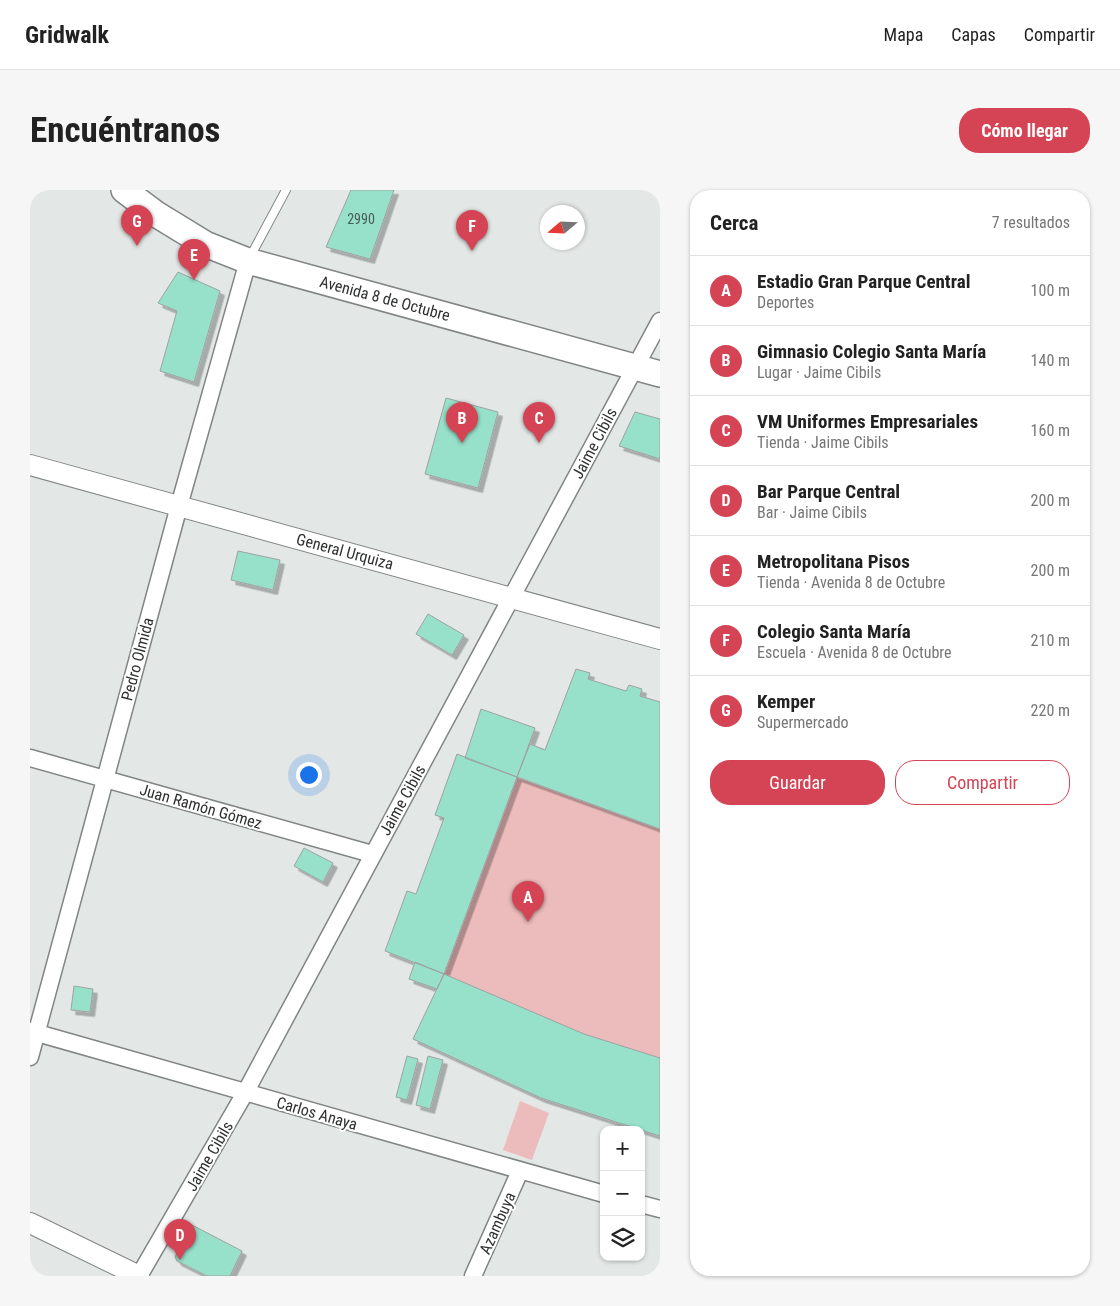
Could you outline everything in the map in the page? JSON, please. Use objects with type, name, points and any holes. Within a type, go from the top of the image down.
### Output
[{"type":"main road","name":"Avenida 8 de Octubre","points":[[124,190],[156,214],[205,244],[248,261],[660,374]]},
{"type":"street","name":"Pedro Olmida","points":[[30,1057],[34,1032],[248,261]]},
{"type":"street","name":"Jaime Cibils","points":[[139,1276],[245,1093],[660,321]]},
{"type":"street","name":"General Urquiza","points":[[30,465],[513,597],[660,640]]},
{"type":"street","name":"Juan Ramón Gómez","points":[[30,758],[372,854]]},
{"type":"street","name":"Carlos Anaya","points":[[34,1032],[600,1193]]},
{"type":"street","name":"Azambuya","points":[[473,1276],[520,1171]]},
{"type":"street","points":[[645,1205],[660,1209]]},
{"type":"street","points":[[30,1223],[139,1276]]},
{"type":"lane","points":[[248,261],[286,190]]},
{"type":"shaded area","points":[[576,669],[590,673],[589,680],[626,691],[629,685],[642,689],[641,696],[660,702],[660,1136],[645,1131],[645,1126],[629,1126],[541,1098],[413,1039],[437,989],[415,962],[385,951],[407,891],[416,894],[444,819],[435,815],[457,754],[517,777],[530,744],[545,749]]},
{"type":"shaded area","points":[[520,1101],[549,1113],[532,1160],[503,1150]]},
{"type":"building","points":[[351,190],[394,190],[370,259],[326,247]]},
{"type":"building","points":[[178,272],[220,291],[194,382],[160,371],[177,311],[158,303]]},
{"type":"building","points":[[446,398],[498,412],[478,488],[425,474]]},
{"type":"building","points":[[635,412],[660,419],[660,459],[619,446]]},
{"type":"building","points":[[238,551],[280,560],[273,590],[231,580]]},
{"type":"building","points":[[428,614],[464,635],[452,655],[416,634]]},
{"type":"building","points":[[576,669],[590,673],[588,679],[626,691],[629,685],[642,689],[640,696],[660,702],[660,829],[517,777],[530,744],[545,750]]},
{"type":"building","points":[[481,709],[535,728],[517,777],[465,758]]},
{"type":"building","points":[[457,754],[517,777],[444,974],[385,951],[407,891],[416,894],[444,818],[435,815]]},
{"type":"building","points":[[304,848],[333,863],[323,882],[294,866]]},
{"type":"building","points":[[415,962],[444,974],[437,989],[409,979]]},
{"type":"building","points":[[444,974],[584,1034],[660,1058],[660,1136],[645,1131],[645,1126],[629,1126],[541,1098],[413,1039]]},
{"type":"building","points":[[74,986],[93,989],[90,1012],[71,1010]]},
{"type":"building","points":[[407,1056],[418,1059],[407,1100],[396,1097]]},
{"type":"building","points":[[428,1056],[443,1060],[430,1109],[416,1105]]},
{"type":"building","points":[[192,1225],[242,1251],[230,1276],[207,1276],[177,1261],[175,1257]]},
{"type":"place","name":"Kemper","points":[[137,246]]},
{"type":"place","name":"Colegio Santa María","points":[[472,251]]},
{"type":"place","name":"Metropolitana Pisos","points":[[194,280]]},
{"type":"place","name":"Gimnasio Colegio Santa María","points":[[462,443]]},
{"type":"place","name":"VM Uniformes Empresariales","points":[[539,443]]},
{"type":"place","name":"Estadio Gran Parque Central","points":[[528,922]]},
{"type":"place","name":"Bar Parque Central","points":[[180,1260]]}]
